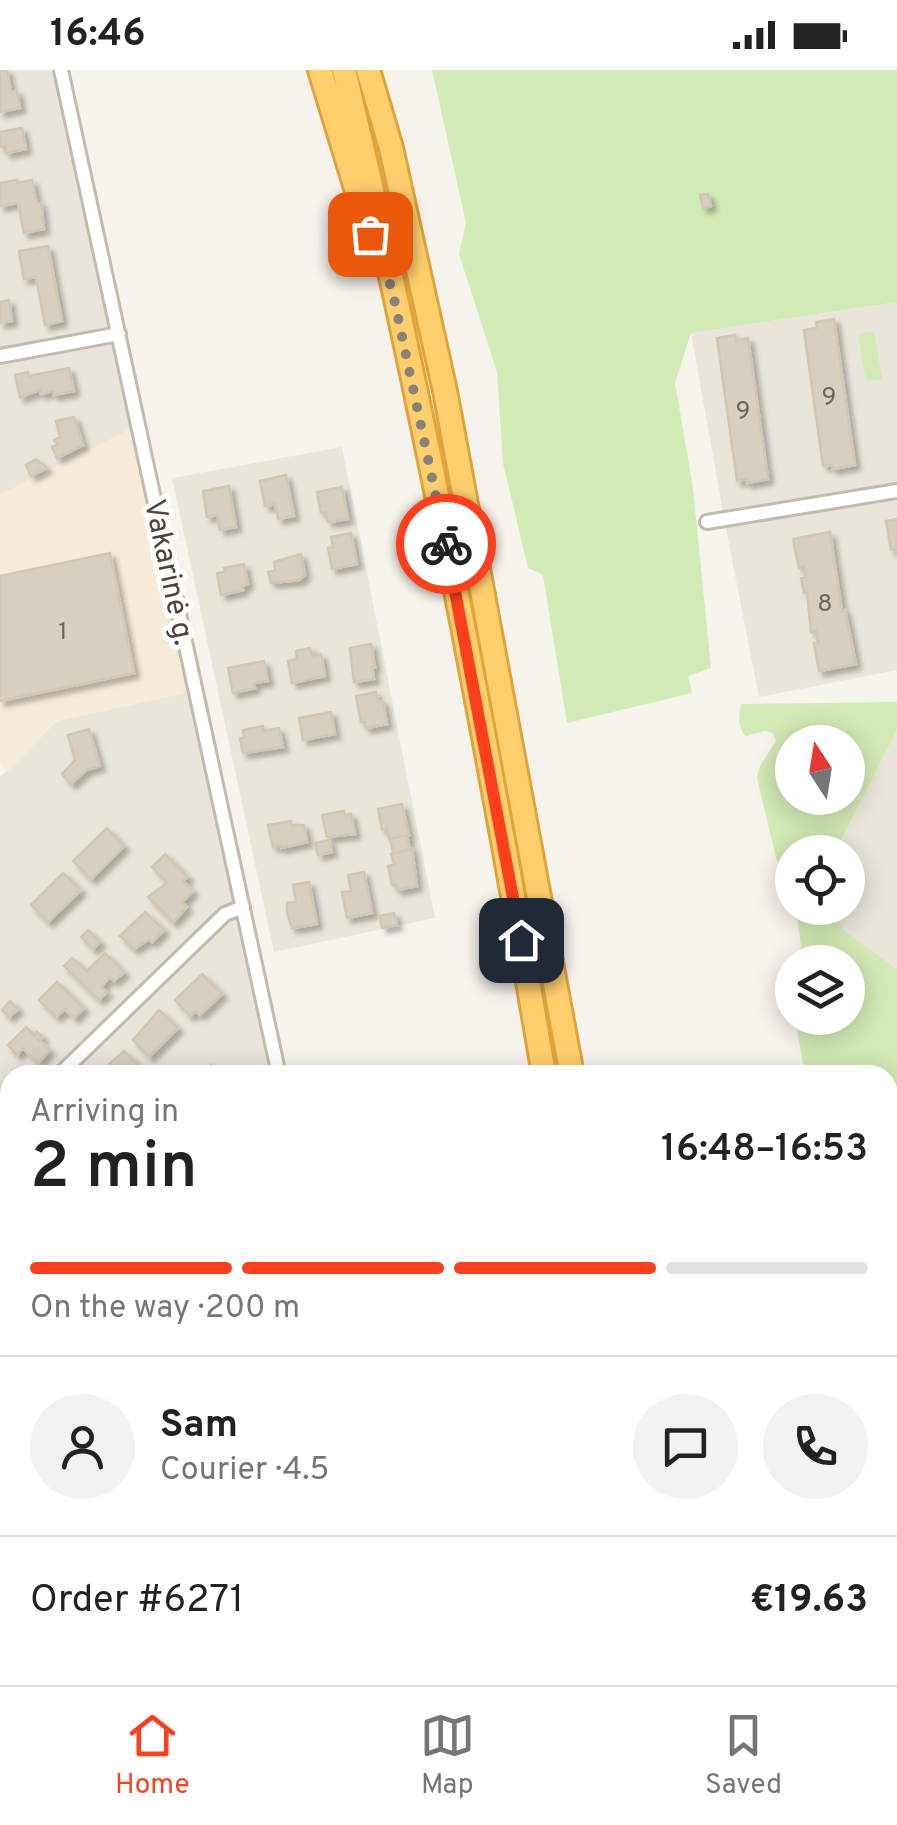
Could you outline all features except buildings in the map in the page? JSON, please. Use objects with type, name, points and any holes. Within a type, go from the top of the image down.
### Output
[{"type":"highway","points":[[320,70],[370,234],[392,289]]},
{"type":"highway","points":[[344,70],[475,691],[542,1065]]},
{"type":"highway","points":[[368,70],[390,148],[460,465],[570,1065]]},
{"type":"highway","points":[[383,70],[390,148]]},
{"type":"street","name":"Vakarinė g.","points":[[61,70],[277,1065]]},
{"type":"street","points":[[0,356],[119,334]]},
{"type":"street","points":[[707,522],[897,491]]},
{"type":"street","points":[[69,1065],[225,914],[243,906]]},
{"type":"shaded area","points":[[0,70],[55,70],[133,428],[0,495]]},
{"type":"shaded area","points":[[897,302],[897,485],[723,512],[691,333]]},
{"type":"shaded area","points":[[133,428],[189,692],[57,721],[7,772],[0,764],[0,495]]},
{"type":"shaded area","points":[[342,447],[435,918],[274,952],[172,478]]},
{"type":"shaded area","points":[[897,499],[897,670],[759,697],[725,524]]},
{"type":"shaded area","points":[[189,692],[272,1065],[0,1065],[0,777],[57,721]]},
{"type":"shaded area","points":[[897,730],[897,969],[840,925],[865,925],[865,835],[844,835],[854,815],[865,815],[865,793]]},
{"type":"green space","points":[[432,70],[897,70],[897,302],[691,333],[675,383],[693,488],[711,668],[688,676],[692,693],[567,723],[543,575],[528,568],[503,463],[497,372],[459,254],[466,223]]},
{"type":"green space","points":[[874,331],[882,379],[866,381],[858,334]]},
{"type":"green space","points":[[897,702],[897,730],[865,793],[865,725],[775,725],[775,739],[765,731],[746,736],[739,717],[741,704]]},
{"type":"green space","points":[[775,743],[775,815],[854,815],[844,835],[775,835],[775,854],[757,778]]},
{"type":"green space","points":[[798,925],[840,925],[864,945],[801,945]]},
{"type":"green space","points":[[865,946],[897,969],[897,1065],[803,1065],[798,1035],[865,1035]]},
{"type":"way so far","points":[[370,234],[392,289],[446,544]]},
{"type":"route","points":[[446,544],[521,940]]}]
